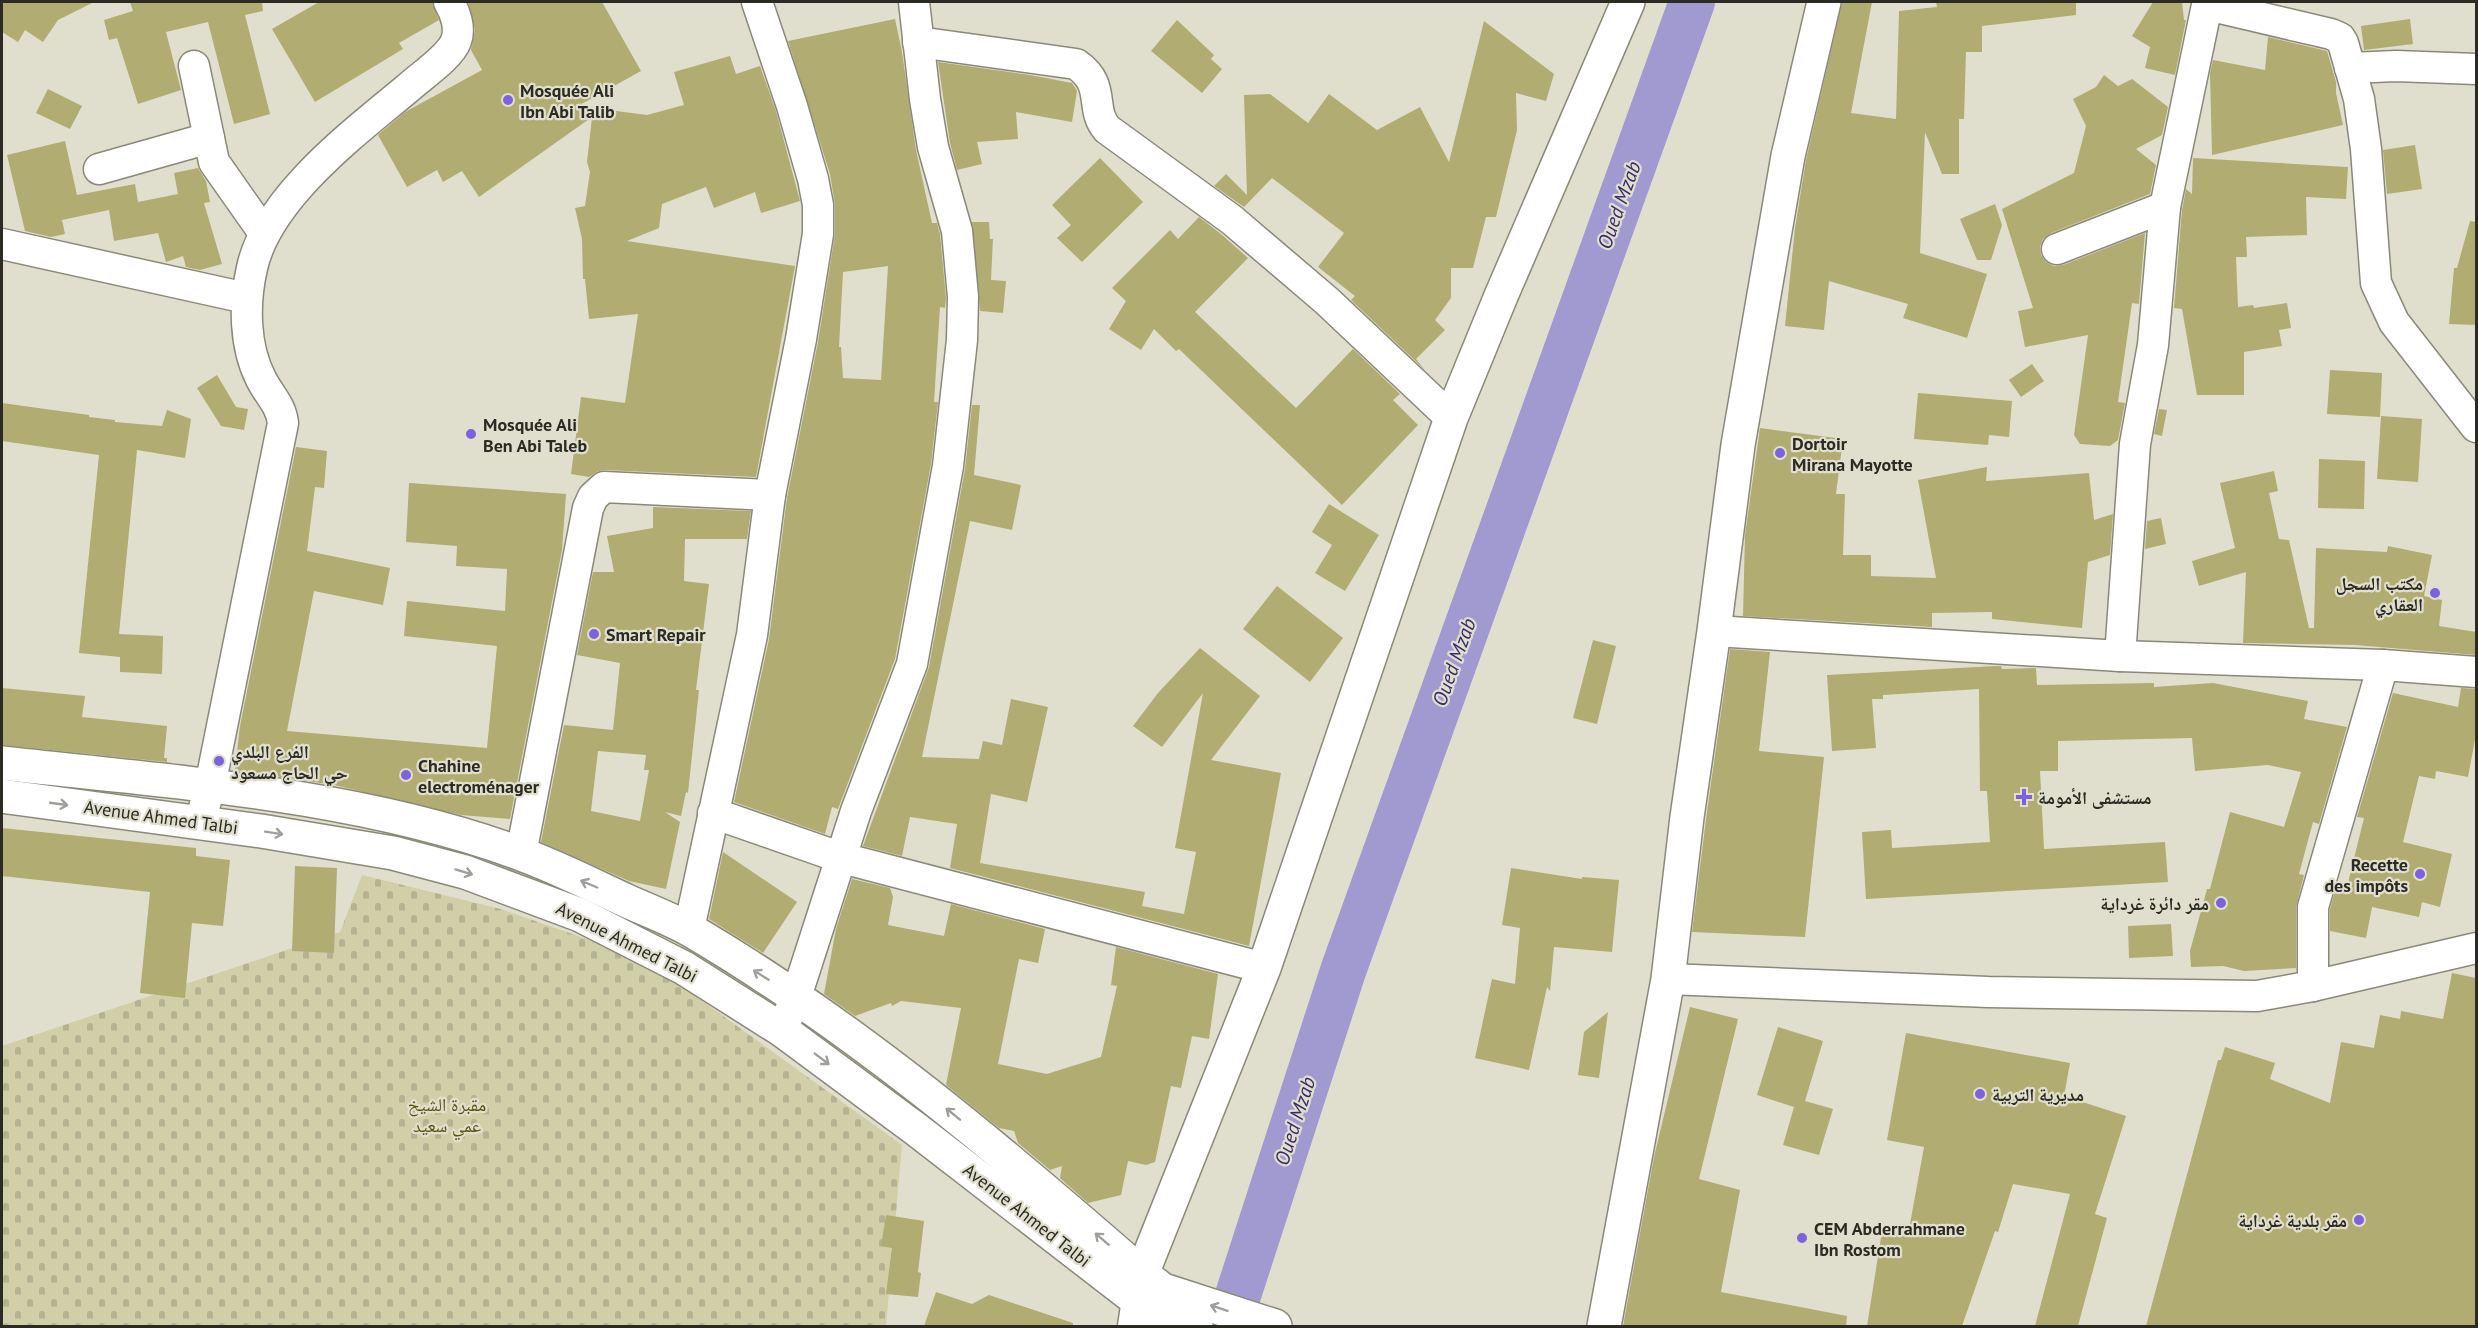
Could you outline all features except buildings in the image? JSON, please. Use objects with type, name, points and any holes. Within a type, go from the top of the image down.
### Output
[{"type":"main road","points":[[1146,1301],[1264,968],[1451,418],[1628,2]]},
{"type":"main road","points":[[1604,1326],[1668,979],[1687,817],[1746,399],[1788,156],[1824,2]]},
{"type":"main road","points":[[2,763],[210,786],[363,811],[446,831],[521,854],[689,929],[796,997],[939,1103],[1015,1163],[1146,1301],[1196,1326]]},
{"type":"main road","name":"Avenue Ahmed Talbi","points":[[2,796],[200,823],[393,853],[465,872],[580,915],[684,968],[782,1030],[1146,1301]]},
{"type":"main road","points":[[1146,1301],[1275,1326]]},
{"type":"street","points":[[200,823],[210,786],[283,423],[278,407],[256,369],[250,344],[246,298],[252,265],[264,233],[280,208],[357,130],[443,58],[456,41],[458,26],[454,10],[449,2]]},
{"type":"street","points":[[689,929],[752,635],[770,495],[801,339],[819,221],[813,179],[792,106],[757,2]]},
{"type":"street","points":[[782,1030],[796,997],[856,811],[912,664],[948,466],[964,306],[957,231],[933,147],[914,2]]},
{"type":"street","points":[[2120,656],[2135,444],[2153,345],[2165,207],[2207,5],[2272,19],[2340,38],[2359,99],[2366,149],[2376,283],[2394,322],[2476,427]]},
{"type":"street","points":[[918,42],[1076,64],[1086,71],[1093,80],[1100,115],[1107,129],[1232,220],[1327,301],[1451,418]]},
{"type":"street","points":[[194,66],[214,162],[264,233]]},
{"type":"street","points":[[2350,68],[2396,66],[2476,69]]},
{"type":"street","points":[[99,169],[209,138]]},
{"type":"street","points":[[2057,249],[2165,207]]},
{"type":"street","points":[[2,244],[246,298]]},
{"type":"street","points":[[521,854],[588,508],[593,497],[604,487],[770,495]]},
{"type":"street","points":[[1714,631],[2120,656],[2383,665],[2476,672]]},
{"type":"street","points":[[2313,986],[2313,907],[2383,665]]},
{"type":"street","points":[[713,813],[842,858],[1264,968]]},
{"type":"street","points":[[1668,979],[1988,992],[2257,996],[2313,986],[2476,948]]},
{"type":"green space","name":"مقبرة الشيخ عمي سعيد","points":[[362,875],[501,909],[644,959],[902,1145],[886,1326],[2,1326],[2,1046],[340,932]]},
{"type":"waterway","name":"Oued Mzab","points":[[1228,1326],[1343,971],[1692,2]]},
{"type":"place","name":"Mosquée Ali Ibn Abi Talib","points":[[508,100]]},
{"type":"place","name":"Mosquée Ali Ben Abi Taleb","points":[[471,434]]},
{"type":"place","name":"Dortoir Mirana Mayotte","points":[[1780,453]]},
{"type":"place","name":"مكتب السجل العقاري","points":[[2435,593]]},
{"type":"place","name":"Smart Repair","points":[[594,634]]},
{"type":"place","name":"الفرع البلدي حي الحاج مسعود","points":[[219,761]]},
{"type":"place","name":"Chahine electroménager","points":[[406,775]]},
{"type":"place","name":"مستشفى الأمومة","points":[[2024,797]]},
{"type":"place","name":"Recette des impôts","points":[[2420,874]]},
{"type":"place","name":"مقر دائرة غرداية","points":[[2221,903]]},
{"type":"place","name":"مديرية التربية","points":[[1980,1094]]},
{"type":"place","name":"مقر بلدية غرداية","points":[[2359,1220]]},
{"type":"place","name":"CEM Abderrahmane Ibn Rostom","points":[[1802,1238]]}]
